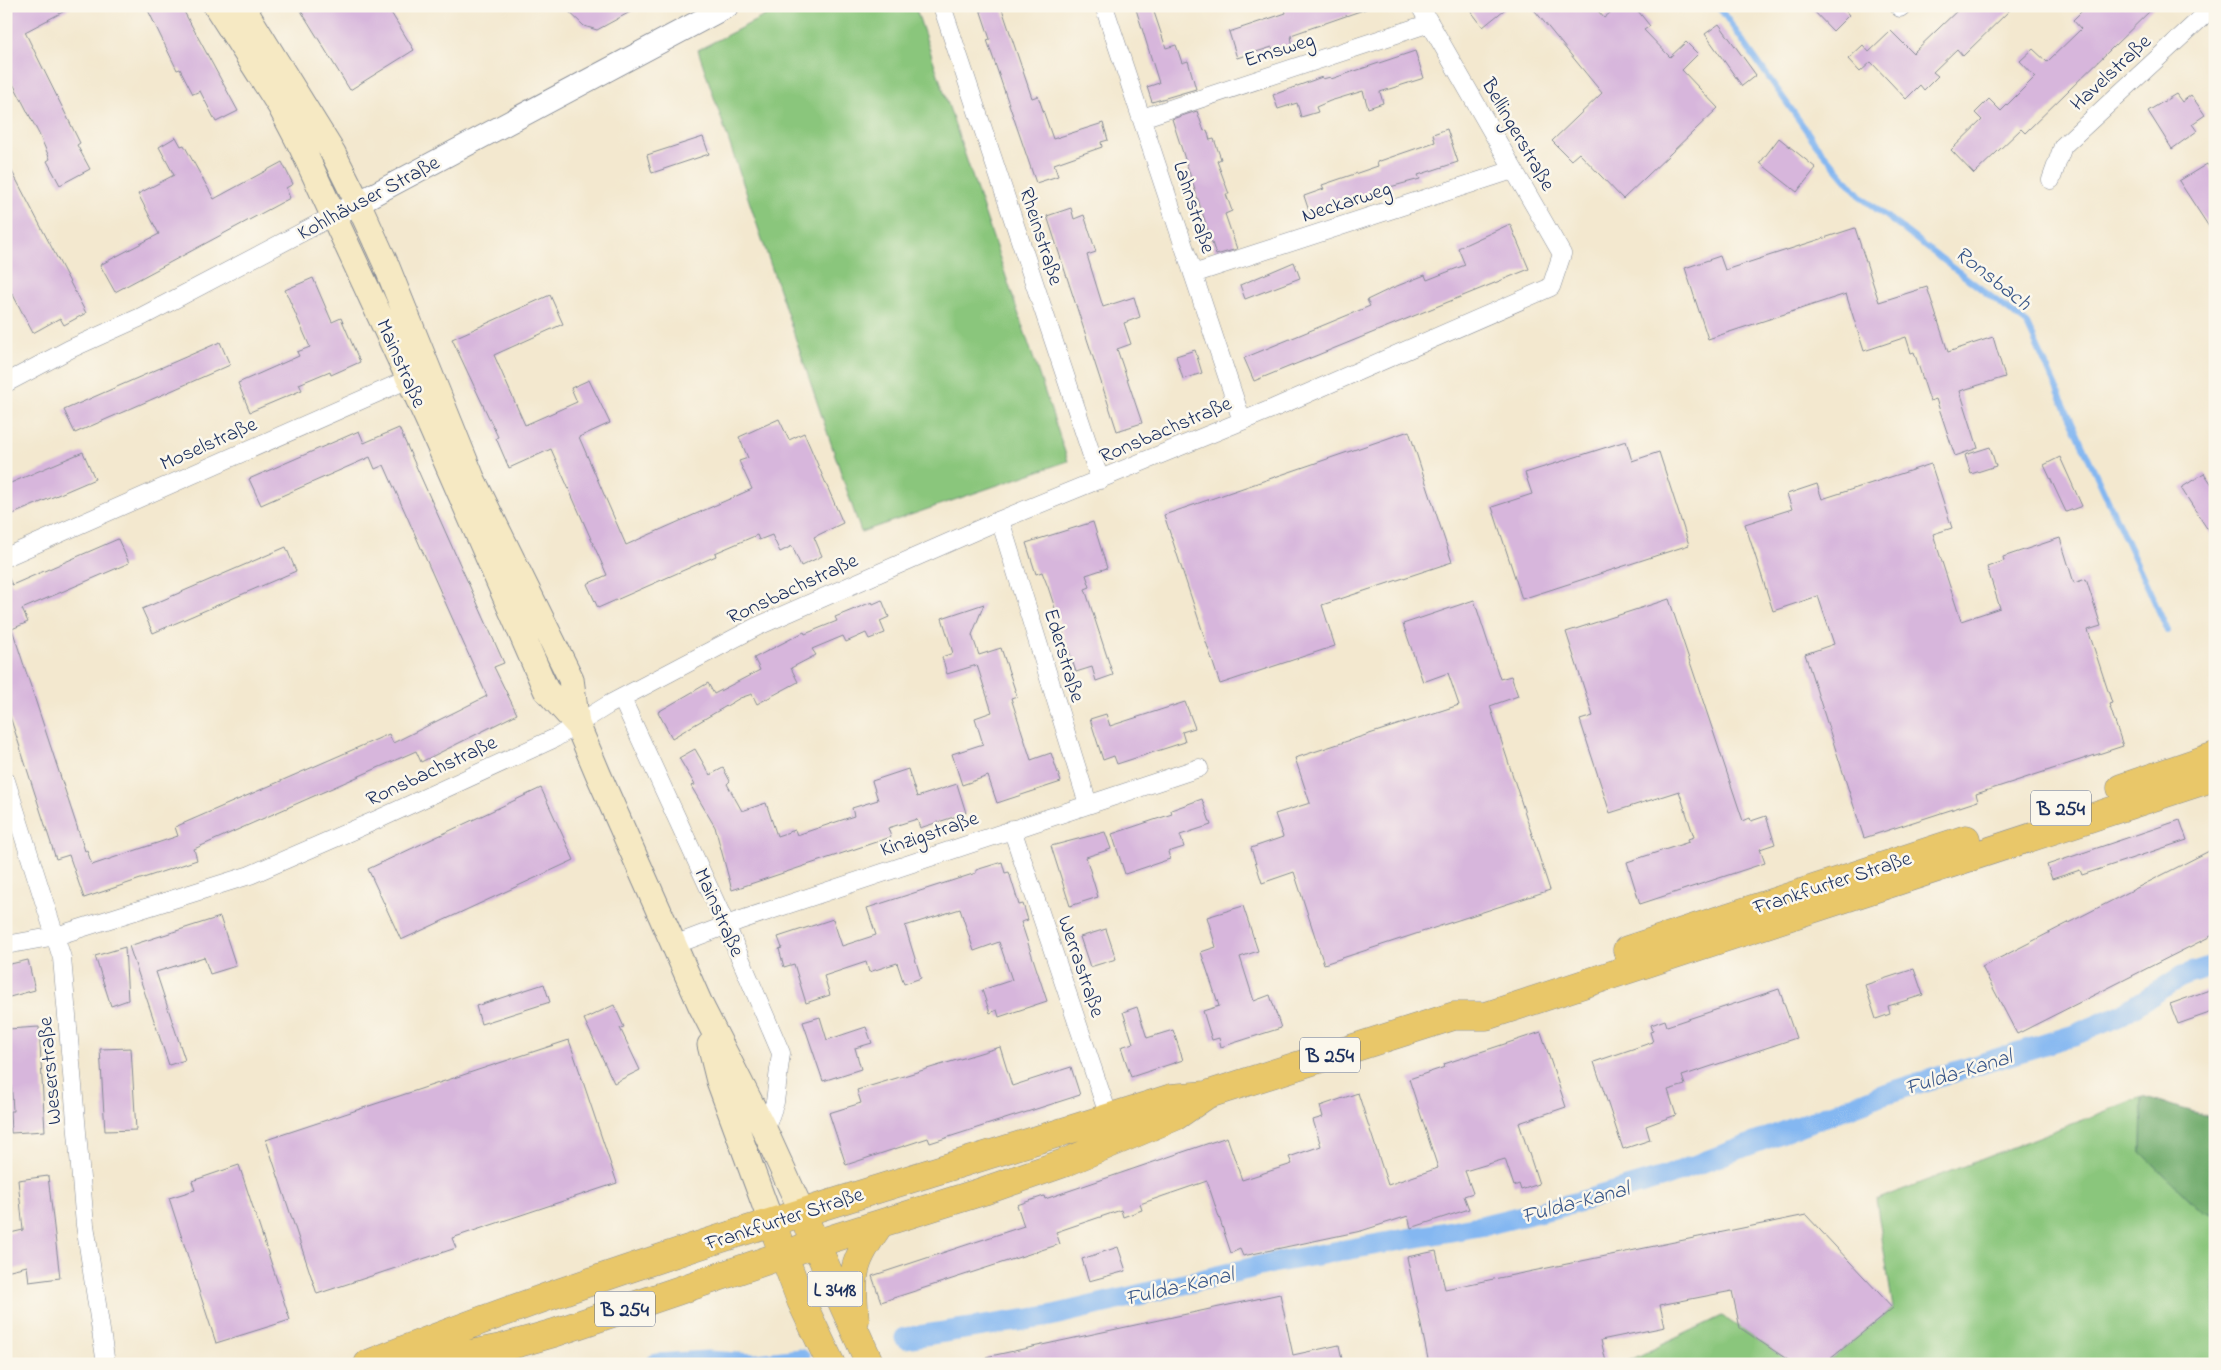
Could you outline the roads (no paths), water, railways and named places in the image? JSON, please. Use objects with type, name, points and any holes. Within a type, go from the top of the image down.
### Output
[{"type":"main road","name":"Mainstraße","points":[[216,6],[280,106],[472,478],[571,679],[576,724],[701,1006],[765,1131],[802,1212]]},
{"type":"main road","name":"Mainstraße","points":[[242,6],[333,153],[358,203],[385,262],[419,375]]},
{"type":"main road","name":"Frankfurter Straße","points":[[368,1364],[448,1332],[802,1212],[1171,1098],[1206,1095],[1454,1016],[1482,997],[2151,779],[2215,756]]},
{"type":"main road","name":"Frankfurter Straße","points":[[1454,1016],[1486,1016],[2215,777]]},
{"type":"main road","name":"Mainstraße","points":[[701,1006],[719,1081],[771,1222]]},
{"type":"main road","name":"Frankfurter Straße","points":[[420,1364],[501,1348],[554,1333],[783,1254],[1064,1163],[1176,1116],[1206,1095]]},
{"type":"main road","points":[[802,1212],[815,1244]]},
{"type":"main road","points":[[771,1222],[783,1254]]},
{"type":"main road","points":[[856,1334],[852,1288],[855,1266],[880,1224]]},
{"type":"main road","name":"L 3418","points":[[815,1244],[870,1364]]},
{"type":"main road","name":"L 3418","points":[[783,1254],[801,1301],[831,1364]]},
{"type":"street","name":"Kohlhäuser Straße","points":[[6,383],[70,349],[141,317],[728,6]]},
{"type":"street","name":"Rheinstraße","points":[[942,6],[1100,480]]},
{"type":"street","name":"Lahnstraße","points":[[1104,6],[1242,421]]},
{"type":"street","name":"Bellingerstraße","points":[[1420,6],[1562,254],[1551,287]]},
{"type":"street","name":"Havelstraße","points":[[2051,180],[2063,146],[2214,6]]},
{"type":"street","name":"Emsweg","points":[[1142,118],[1430,23]]},
{"type":"street","name":"Neckarweg","points":[[1193,274],[1513,170]]},
{"type":"street","name":"Ronsbachstraße","points":[[6,945],[56,936],[250,875],[555,738],[576,724],[756,627],[1000,520],[1242,421],[1551,287]]},
{"type":"street","name":"Moselstraße","points":[[6,557],[419,375]]},
{"type":"street","name":"Ederstraße","points":[[1000,520],[1088,804]]},
{"type":"street","name":"Mainstraße","points":[[622,699],[726,925],[781,1053],[775,1102],[765,1131]]},
{"type":"street","name":"Kinzigstraße","points":[[674,945],[726,925],[1199,768]]},
{"type":"street","name":"Weserstraße","points":[[6,781],[62,958],[85,1225],[106,1364]]},
{"type":"street","name":"Werrastraße","points":[[1012,829],[1109,1117]]},
{"type":"waterway","name":"Ronsbach","points":[[1718,6],[1816,144],[1862,198],[2027,324],[2168,631]]},
{"type":"waterway","name":"Fulda-Kanal","points":[[905,1338],[1050,1316],[1272,1263],[1485,1225],[1575,1203],[1664,1177],[1887,1093],[2074,1035],[2119,1016],[2182,976],[2215,965]]},
{"type":"waterway","name":"Fulda-Kanal","points":[[757,1364],[800,1359]]},
{"type":"waterway","name":"Fulda-Kanal","points":[[656,1364],[708,1361],[754,1364]]}]
